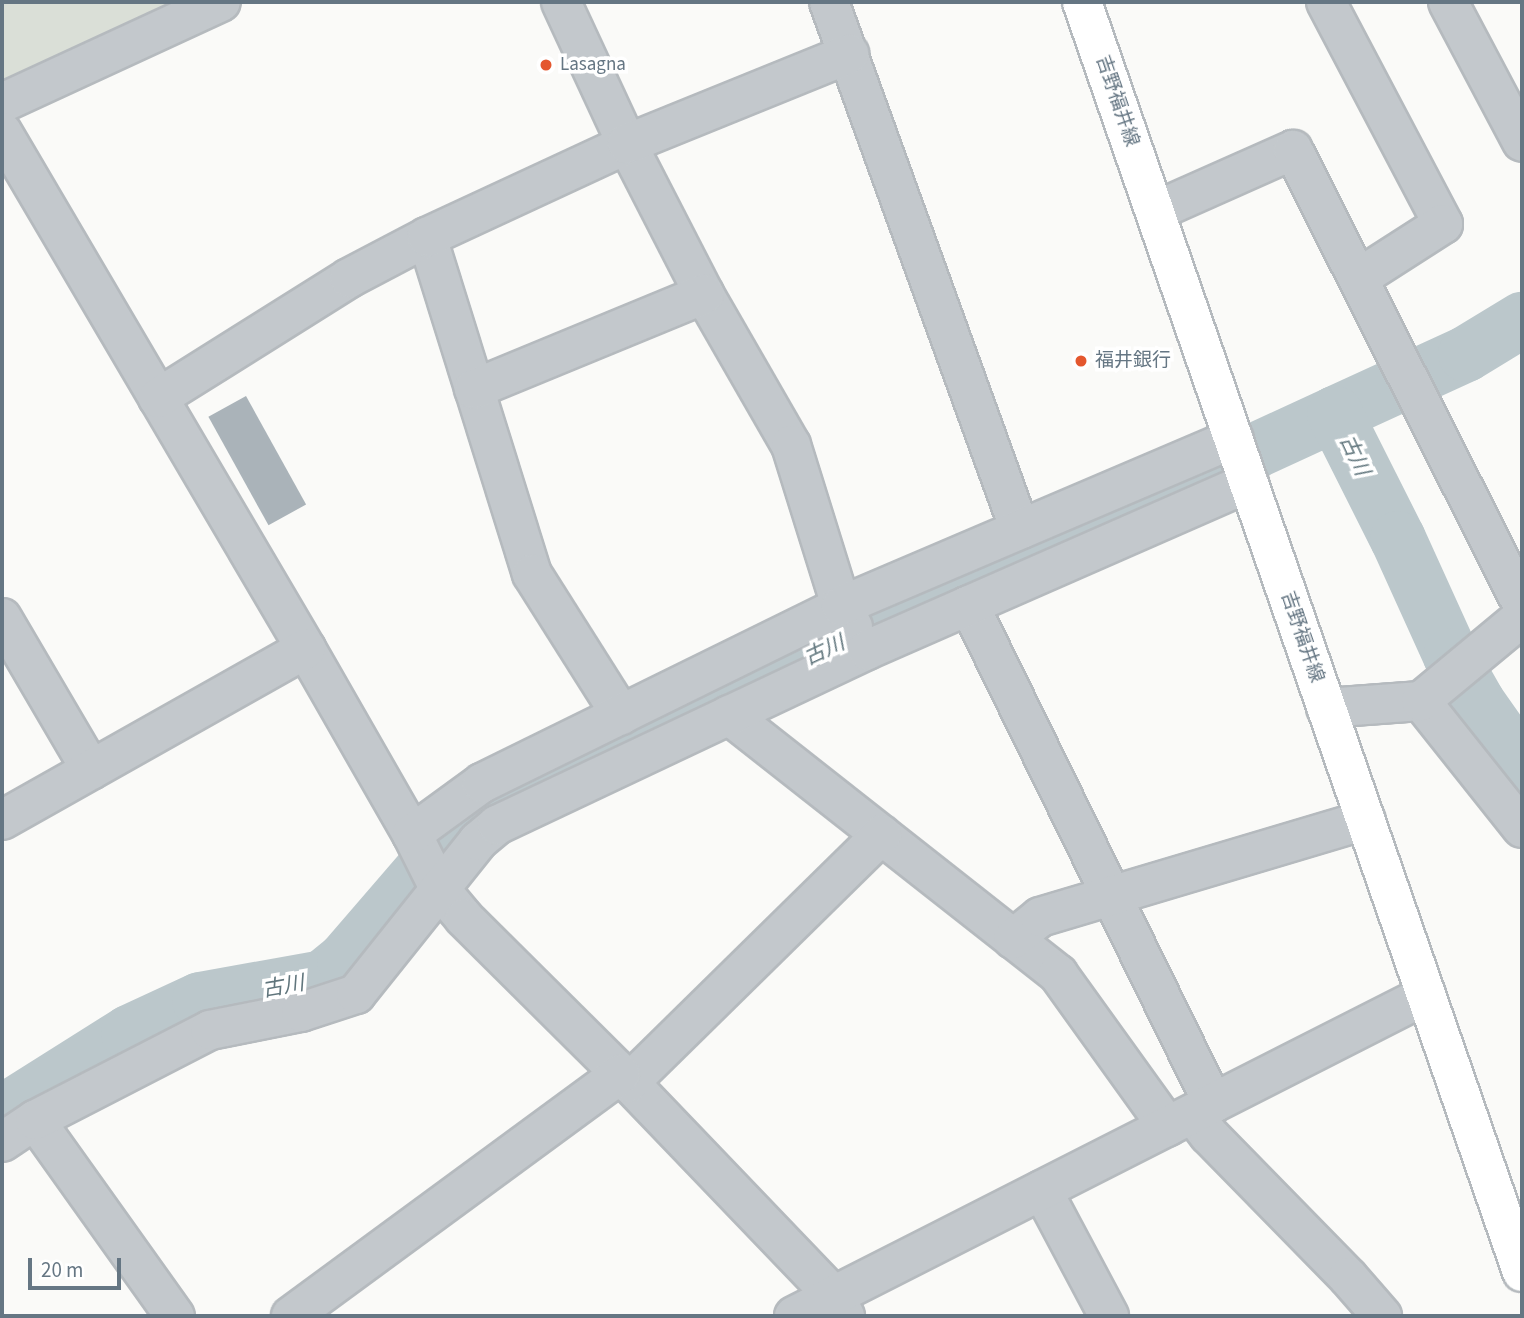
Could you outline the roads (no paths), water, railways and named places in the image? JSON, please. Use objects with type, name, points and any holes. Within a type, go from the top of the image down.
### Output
[{"type":"main road","name":"吉野福井線","points":[[1082,2],[1522,1272]]},
{"type":"street","points":[[2,103],[221,2]]},
{"type":"street","points":[[561,2],[627,144],[704,294],[790,445],[841,606],[867,650]]},
{"type":"street","points":[[829,2],[1020,530]]},
{"type":"street","points":[[1326,2],[1443,224],[1359,278]]},
{"type":"street","points":[[1448,2],[1522,142]]},
{"type":"street","points":[[158,398],[349,278],[427,237],[627,144],[849,54]]},
{"type":"street","points":[[2,132],[306,649],[412,834],[439,888],[464,918],[625,1079],[839,1306]]},
{"type":"street","points":[[1156,211],[1293,150],[1522,604]]},
{"type":"street","points":[[427,237],[532,574],[621,715]]},
{"type":"street","points":[[474,389],[704,294]]},
{"type":"street","points":[[412,834],[482,783],[841,606],[1234,438]]},
{"type":"street","points":[[2,1142],[35,1120],[210,1030],[301,1012],[356,994],[478,841],[497,825],[867,650],[1249,482]]},
{"type":"street","points":[[969,604],[1111,896],[1191,1115]]},
{"type":"street","points":[[1326,708],[1443,683],[1522,617]]},
{"type":"street","points":[[2,618],[91,770]]},
{"type":"street","points":[[2,820],[306,649]]},
{"type":"street","points":[[1443,683],[1522,828]]},
{"type":"street","points":[[729,715],[1058,974],[1209,1135],[1348,1277],[1382,1316]]},
{"type":"street","points":[[1013,939],[1040,917],[1366,820]]},
{"type":"street","points":[[291,1316],[625,1079],[881,835]]},
{"type":"street","points":[[794,1316],[839,1306],[1042,1190],[1426,995]]},
{"type":"street","points":[[35,1120],[175,1316]]},
{"type":"street","points":[[1042,1190],[1109,1316]]},
{"type":"waterway","points":[[1335,414],[1466,354],[1522,320]]},
{"type":"waterway","name":"古川","points":[[876,626],[1335,414],[1398,539],[1451,656],[1477,702],[1522,766]]},
{"type":"waterway","name":"古川","points":[[2,1113],[129,1033],[200,1000],[323,978],[345,960],[452,836],[477,812],[799,662]]},
{"type":"place","name":"Lasagna","points":[[546,65]]},
{"type":"place","name":"福井銀行","points":[[1081,361]]}]
